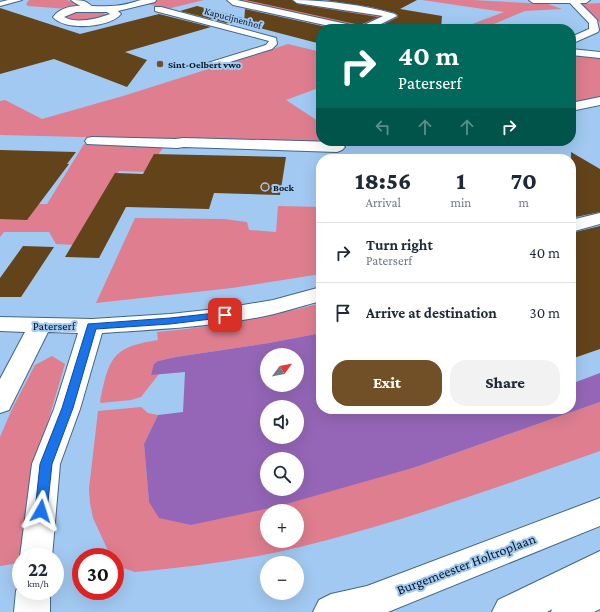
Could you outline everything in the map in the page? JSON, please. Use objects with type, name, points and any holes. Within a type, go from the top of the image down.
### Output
[{"type":"street","name":"Kapucijnenhof","points":[[110,10],[116,14],[97,22],[65,22],[58,17],[70,11],[89,8],[110,10],[152,0]]},
{"type":"street","name":"Kapucijnenhof","points":[[231,0],[335,24]]},
{"type":"street","points":[[297,0],[392,16],[374,24]]},
{"type":"street","points":[[533,0],[586,0]]},
{"type":"street","points":[[573,1],[594,22],[594,30],[576,39]]},
{"type":"street","name":"Kapucijnenhof","points":[[136,4],[158,9]]},
{"type":"street","points":[[576,106],[600,101]]},
{"type":"street","points":[[92,141],[177,144],[184,142],[340,149]]},
{"type":"street","points":[[576,225],[600,218]]},
{"type":"street","name":"Paterserf","points":[[0,324],[92,326],[170,321],[225,315],[273,307],[316,295]]},
{"type":"street","points":[[0,403],[40,326]]},
{"type":"street","points":[[37,548],[46,464],[67,408],[92,326]]},
{"type":"street","name":"Burgemeester Holtroplaan","points":[[331,612],[367,603],[600,512]]},
{"type":"street","points":[[510,612],[600,567]]},
{"type":"street","points":[[32,612],[33,600]]},
{"type":"lane","points":[[0,4],[18,0]]},
{"type":"lane","name":"Kapucijnenhof","points":[[75,0],[85,4],[89,8]]},
{"type":"lane","name":"Kapucijnenhof","points":[[158,9],[273,40],[273,44],[269,47],[204,67]]},
{"type":"lane","points":[[576,53],[600,55]]},
{"type":"lane","points":[[565,612],[600,594]]},
{"type":"shaded area","points":[[29,0],[67,0],[86,7],[68,9],[28,6],[26,4]]},
{"type":"shaded area","points":[[157,0],[204,0],[167,9],[144,3]]},
{"type":"shaded area","points":[[236,0],[291,0],[383,14],[386,16],[366,24],[344,24]]},
{"type":"shaded area","points":[[422,0],[472,0],[548,4],[562,9],[525,11],[494,24],[472,24],[504,12]]},
{"type":"shaded area","points":[[600,3],[600,23],[582,4]]},
{"type":"shaded area","points":[[83,11],[102,11],[106,15],[80,21],[64,18],[68,15]]},
{"type":"shaded area","points":[[288,44],[316,51],[316,89],[286,100],[316,120],[316,143],[0,135],[0,101],[5,100],[42,119],[123,96]]},
{"type":"shaded area","points":[[576,55],[600,57],[600,98],[576,102]]},
{"type":"shaded area","points":[[84,144],[165,146],[149,172],[119,171],[97,204],[76,245],[56,244],[49,232],[4,232],[0,237],[0,204],[47,204]]},
{"type":"shaded area","points":[[278,206],[316,207],[316,275],[232,288],[96,303],[135,218],[224,219],[247,222],[249,230],[276,232]]},
{"type":"shaded area","points":[[316,304],[316,334],[158,361],[151,374],[159,374],[141,397],[131,400],[100,402],[106,375],[115,358],[121,351],[130,347],[158,340],[157,332],[240,321]]},
{"type":"shaded area","points":[[316,334],[316,414],[566,414],[416,467],[286,504],[260,504],[260,510],[191,525],[159,518],[149,502],[144,444],[158,415],[183,412],[185,372],[151,375],[154,364],[158,361]]},
{"type":"shaded area","points":[[52,356],[65,364],[34,469],[22,548],[12,548],[12,564],[0,566],[0,437],[12,409],[35,365]]},
{"type":"shaded area","points":[[600,373],[600,402],[576,410],[576,382]]},
{"type":"shaded area","points":[[600,402],[600,451],[414,515],[304,546],[304,504],[272,504],[416,467],[566,414],[576,414],[576,410]]},
{"type":"shaded area","points":[[141,407],[148,413],[158,415],[144,444],[149,502],[191,525],[260,507],[260,548],[295,548],[259,556],[198,565],[135,572],[124,568],[124,548],[107,548],[93,518],[90,503],[89,489],[98,411]]},
{"type":"building","points":[[246,0],[292,0],[297,4],[378,17],[362,24],[355,24]]},
{"type":"building","points":[[325,0],[417,0],[400,9],[442,16],[441,24],[384,24],[398,17],[398,15],[371,7]]},
{"type":"building","points":[[197,6],[243,18],[226,23],[180,11]]},
{"type":"building","points":[[0,8],[80,34],[159,14],[211,27],[125,52],[147,60],[127,87],[54,59],[0,74]]},
{"type":"building","points":[[245,9],[316,25],[316,43],[244,24]]},
{"type":"building","points":[[0,150],[76,152],[67,164],[69,164],[27,220],[0,219]]},
{"type":"building","points":[[154,154],[286,157],[280,195],[214,193],[209,209],[126,207],[99,258],[65,257],[115,173],[143,174]]},
{"type":"building","points":[[576,155],[600,169],[600,212],[576,217]]},
{"type":"building","points":[[600,226],[600,349],[576,357],[576,232]]},
{"type":"building","points":[[23,246],[54,247],[21,297],[0,297],[0,278]]},
{"type":"place","name":"Sint-Oelbert vwo","points":[[160,64]]},
{"type":"place","name":"Bock","points":[[265,187]]},
{"type":"route","points":[[41,511],[46,464],[67,408],[92,326],[170,321],[225,315]]}]
